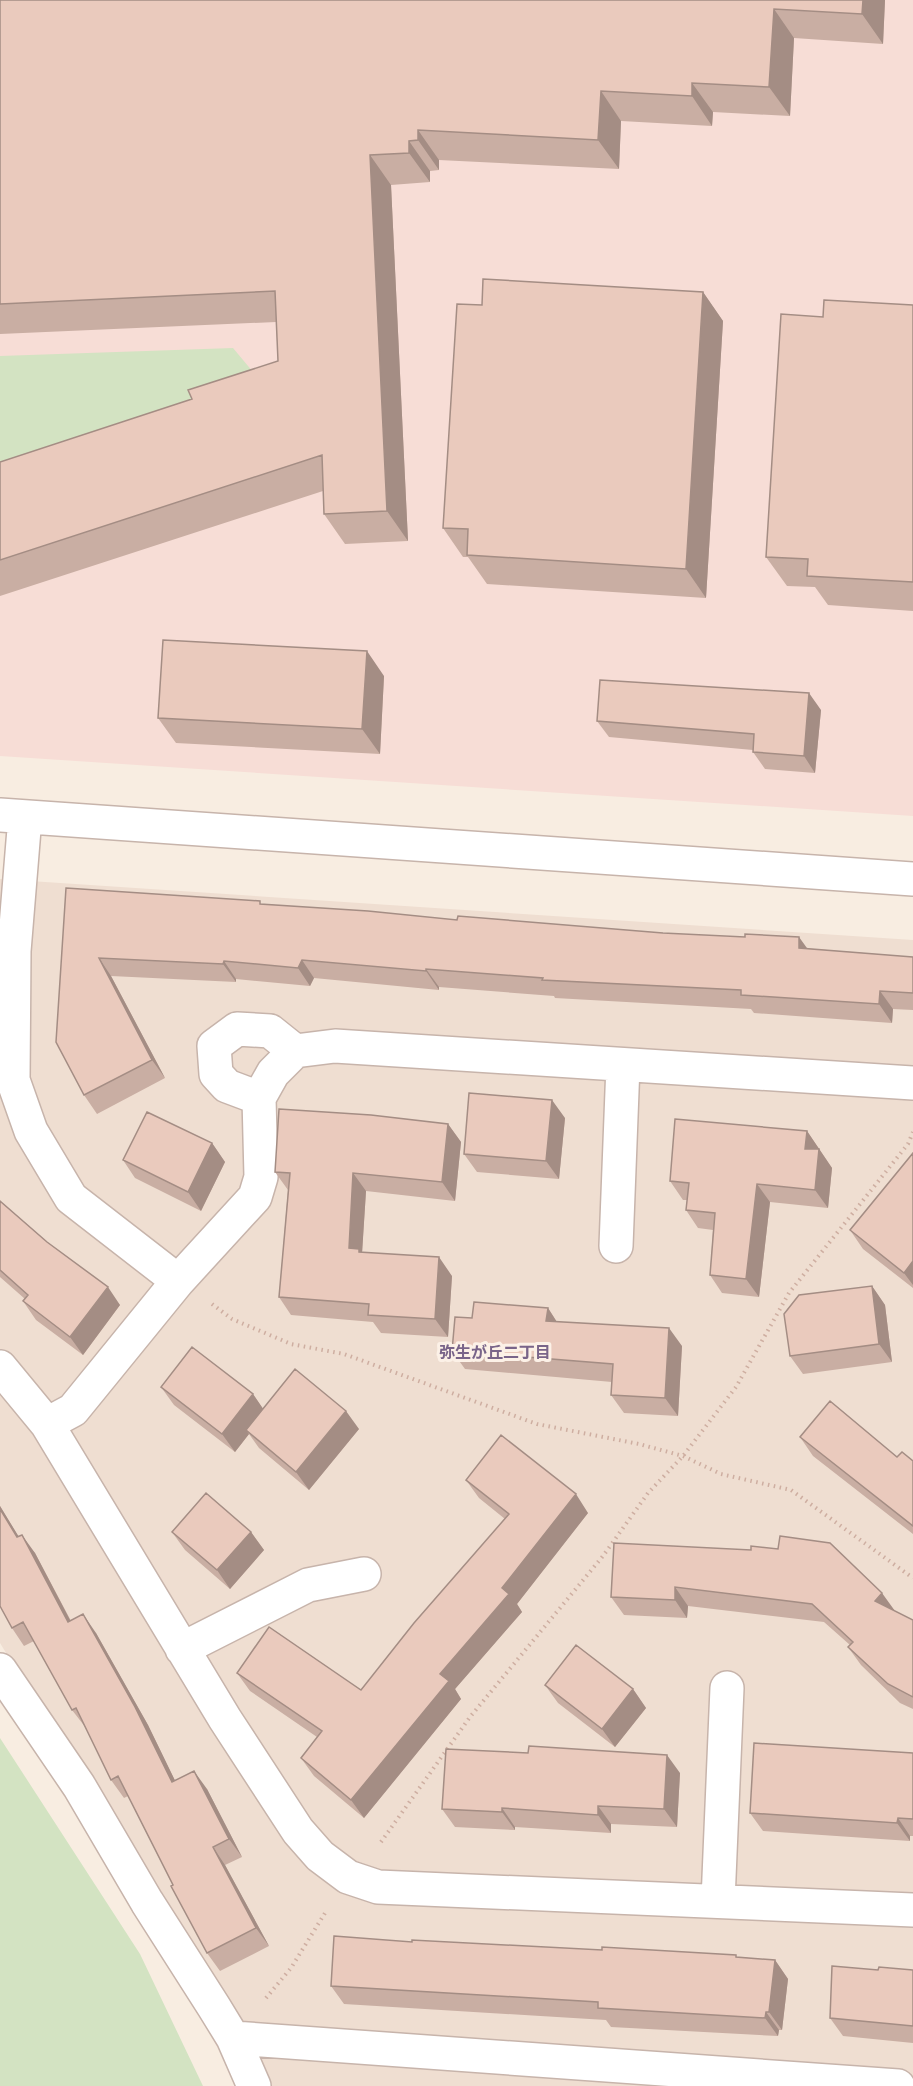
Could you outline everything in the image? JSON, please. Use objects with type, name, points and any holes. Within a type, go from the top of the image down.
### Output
[{"type":"street","points":[[178,1281],[71,1198],[31,1131],[13,1080],[7,1028],[14,951],[13,816],[913,879]]},
{"type":"street","points":[[258,1098],[227,1086],[216,1074],[214,1046],[237,1029],[270,1031],[295,1052]]},
{"type":"street","points":[[47,1424],[74,1410],[178,1281],[255,1197],[261,1177],[258,1098],[273,1073],[295,1052],[334,1046],[913,1083]]},
{"type":"street","points":[[616,1246],[623,1065]]},
{"type":"street","points":[[0,1367],[47,1424],[225,1719],[298,1831],[320,1856],[348,1877],[378,1887],[913,1910]]},
{"type":"street","points":[[182,1649],[308,1585],[364,1574]]},
{"type":"street","points":[[0,1670],[79,1786],[147,1902],[233,2038],[254,2086]]},
{"type":"street","points":[[718,1901],[727,1688]]},
{"type":"street","points":[[233,2038],[898,2086]]},
{"type":"path","points":[[233,2038],[291,1968],[348,1877],[387,1836],[470,1717],[603,1556],[648,1493],[683,1456],[736,1387],[789,1293],[908,1144],[913,1132]]},
{"type":"path","points":[[178,1281],[232,1318],[291,1344],[344,1354],[537,1424],[639,1444],[683,1456],[721,1474],[791,1490],[913,1578]]},
{"type":"shaded area","points":[[0,0],[913,0],[913,816],[0,756]]},
{"type":"shaded area","points":[[0,879],[913,940],[913,2086],[267,2086],[254,2060],[0,1643]]},
{"type":"green space","points":[[233,348],[258,378],[0,498],[0,356]]},
{"type":"green space","points":[[0,1738],[140,1954],[203,2086],[0,2086]]},
{"type":"building","points":[[0,0],[863,0],[862,14],[774,9],[769,87],[692,83],[692,96],[601,91],[598,140],[418,130],[418,140],[409,141],[409,153],[370,155],[387,511],[324,514],[322,455],[0,560],[0,462],[192,399],[188,390],[278,361],[275,291],[0,304]]},
{"type":"building","points":[[483,279],[703,292],[686,569],[467,555],[468,529],[443,528],[457,304],[482,305]]},
{"type":"building","points":[[824,300],[913,305],[913,582],[807,576],[808,559],[766,557],[781,314],[823,317]]},
{"type":"building","points":[[163,640],[367,651],[362,729],[158,718]]},
{"type":"building","points":[[600,680],[809,693],[804,756],[753,752],[754,734],[597,721]]},
{"type":"building","points":[[66,888],[260,901],[260,904],[457,920],[458,916],[663,933],[799,937],[799,948],[913,957],[913,993],[880,991],[879,1004],[741,995],[741,990],[542,980],[543,978],[302,960],[298,968],[224,961],[223,964],[99,958],[152,1060],[84,1095],[56,1042]]},
{"type":"building","points":[[469,1093],[552,1100],[546,1161],[464,1154]]},
{"type":"building","points":[[279,1109],[371,1115],[448,1124],[442,1182],[353,1173],[349,1248],[359,1249],[359,1252],[439,1257],[435,1319],[368,1315],[369,1304],[279,1297],[290,1173],[275,1172]]},
{"type":"building","points":[[147,1112],[212,1143],[188,1192],[123,1160]]},
{"type":"building","points":[[675,1119],[807,1131],[805,1149],[819,1149],[815,1190],[757,1184],[746,1279],[710,1275],[715,1213],[686,1210],[689,1183],[670,1181]]},
{"type":"building","points":[[913,1153],[913,1261],[904,1273],[850,1230]]},
{"type":"building","points":[[0,1201],[47,1242],[108,1287],[70,1337],[23,1301],[28,1295],[0,1270]]},
{"type":"building","points":[[872,1286],[879,1344],[790,1356],[784,1314],[799,1295]]},
{"type":"building","points":[[474,1302],[548,1308],[546,1321],[669,1328],[665,1398],[611,1395],[613,1364],[452,1351],[455,1317],[472,1318]]},
{"type":"building","points":[[192,1347],[253,1394],[222,1434],[161,1387]]},
{"type":"building","points":[[295,1369],[346,1411],[296,1472],[246,1430]]},
{"type":"building","points":[[830,1401],[897,1457],[902,1452],[913,1461],[913,1526],[800,1437]]},
{"type":"building","points":[[501,1435],[576,1494],[502,1588],[509,1594],[440,1674],[449,1681],[351,1800],[301,1758],[322,1731],[237,1673],[269,1627],[361,1690],[414,1623],[509,1514],[466,1480]]},
{"type":"building","points":[[206,1493],[251,1532],[217,1570],[172,1532]]},
{"type":"building","points":[[0,1509],[17,1537],[22,1535],[68,1622],[83,1614],[135,1707],[172,1782],[194,1771],[229,1839],[213,1847],[256,1928],[207,1953],[171,1886],[173,1885],[118,1776],[111,1780],[76,1708],[72,1710],[23,1622],[12,1628],[0,1606]]},
{"type":"building","points":[[780,1536],[830,1543],[882,1593],[875,1601],[913,1620],[913,1697],[888,1684],[848,1647],[853,1642],[812,1604],[675,1587],[675,1600],[611,1597],[614,1543],[751,1550],[751,1546],[778,1549]]},
{"type":"building","points":[[576,1645],[633,1689],[602,1729],[545,1685]]},
{"type":"building","points":[[754,1743],[913,1753],[913,1819],[898,1818],[897,1823],[750,1813]]},
{"type":"building","points":[[529,1746],[667,1755],[664,1809],[598,1806],[598,1815],[502,1808],[502,1812],[442,1809],[446,1749],[528,1753]]},
{"type":"building","points":[[334,1936],[412,1942],[412,1940],[602,1950],[602,1947],[736,1955],[736,1957],[775,1960],[769,2012],[766,2012],[765,2018],[598,2008],[598,2002],[331,1986]]},
{"type":"building","points":[[832,1966],[913,1970],[913,2026],[830,2018]]},
{"type":"district","name":"弥生が丘二丁目","points":[[495,1352]]}]
